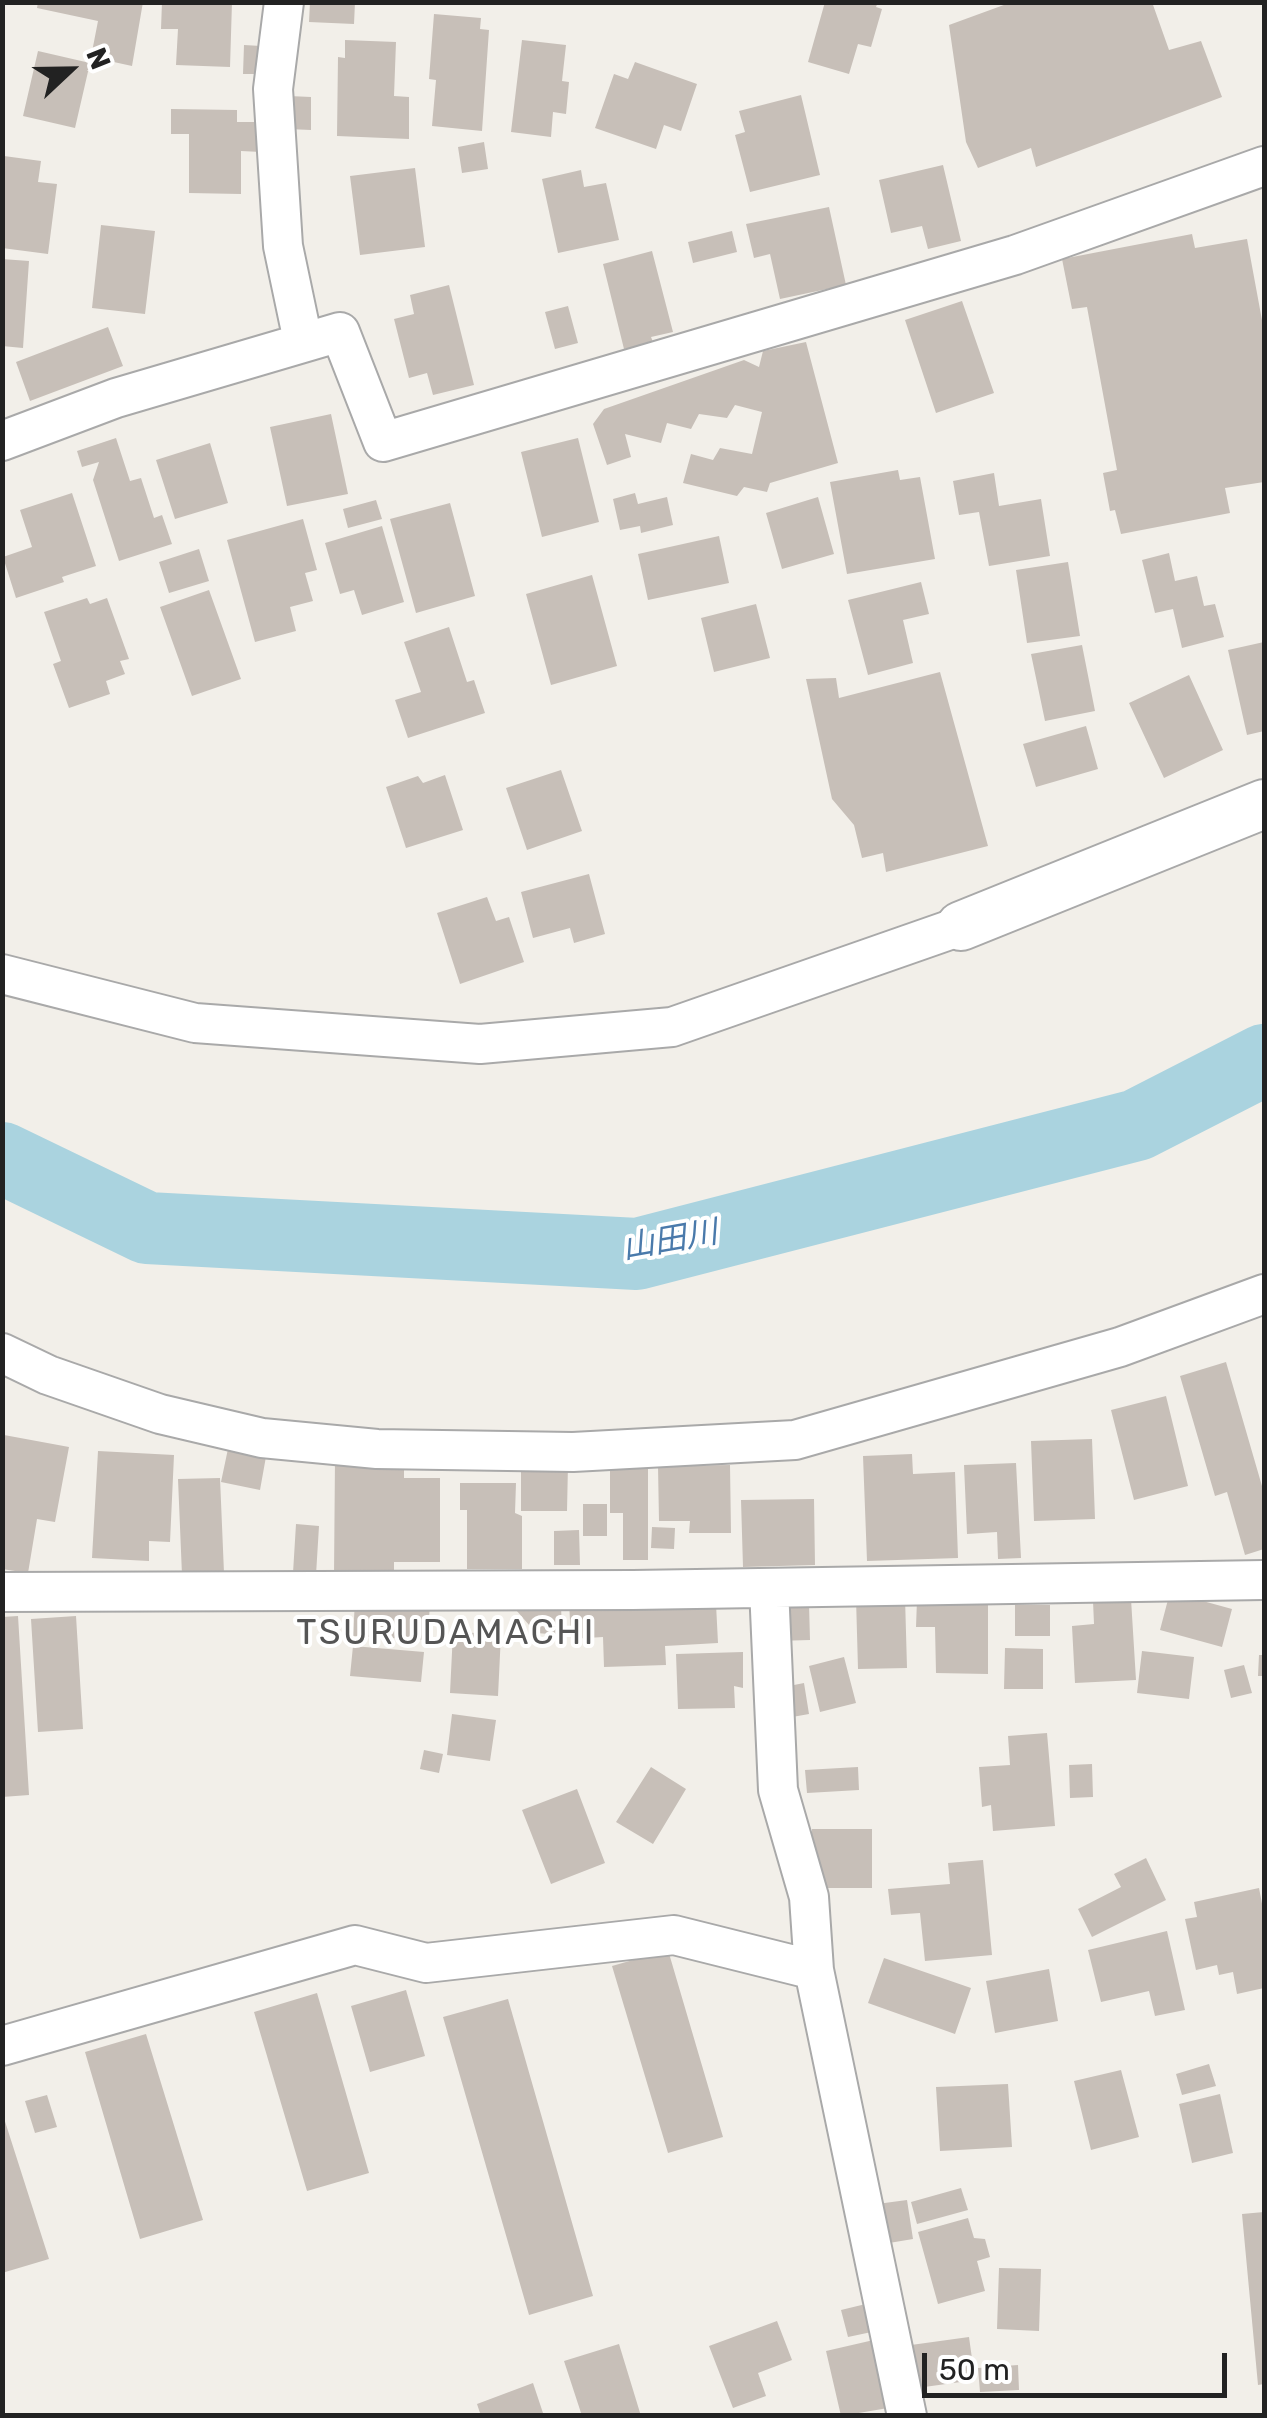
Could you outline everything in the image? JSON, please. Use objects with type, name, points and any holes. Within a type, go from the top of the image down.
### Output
[{"type":"street","points":[[284,2],[273,89],[283,246],[303,341]]},
{"type":"street","points":[[2,441],[116,398],[340,332],[383,442],[1015,255],[1264,166]]},
{"type":"street","points":[[2,974],[196,1023],[480,1044],[672,1027],[961,926],[1264,804]]},
{"type":"street","points":[[2,1353],[48,1375],[160,1414],[262,1438],[377,1448],[572,1452],[795,1440],[1120,1347],[1264,1294]]},
{"type":"street","points":[[2,1592],[768,1588],[1264,1580]]},
{"type":"street","points":[[768,1588],[778,1790],[809,1897],[814,1970],[907,2416]]},
{"type":"street","points":[[2,2046],[355,1945],[426,1963],[674,1936],[814,1970]]},
{"type":"building","points":[[38,2],[143,2],[132,66],[91,57],[98,21],[37,8]]},
{"type":"building","points":[[162,2],[232,2],[230,67],[176,65],[178,29],[161,29]]},
{"type":"building","points":[[310,2],[355,2],[354,24],[309,22]]},
{"type":"building","points":[[825,2],[878,2],[876,7],[882,9],[871,47],[858,44],[849,74],[808,62]]},
{"type":"building","points":[[1012,2],[1152,2],[1169,50],[1201,41],[1222,97],[1036,167],[1031,148],[978,168],[966,142],[949,25]]},
{"type":"building","points":[[434,14],[481,18],[480,29],[489,30],[482,131],[432,126],[436,80],[429,79]]},
{"type":"building","points":[[345,40],[396,42],[394,96],[409,97],[409,139],[337,136],[338,57],[345,58]]},
{"type":"building","points":[[522,40],[566,45],[562,81],[569,82],[566,114],[553,112],[551,137],[511,132]]},
{"type":"building","points":[[244,45],[261,46],[259,74],[243,74]]},
{"type":"building","points":[[38,51],[90,63],[75,128],[23,116]]},
{"type":"building","points":[[635,62],[697,84],[681,131],[664,125],[656,149],[595,128],[614,74],[628,79]]},
{"type":"building","points":[[801,95],[820,175],[750,192],[735,135],[745,132],[739,111]]},
{"type":"building","points":[[289,96],[311,97],[311,130],[288,129]]},
{"type":"building","points":[[171,109],[237,110],[237,122],[261,122],[261,152],[241,151],[241,194],[189,193],[189,134],[171,134]]},
{"type":"building","points":[[484,142],[488,169],[462,173],[458,147]]},
{"type":"building","points":[[4,156],[41,161],[38,182],[57,184],[48,254],[2,248]]},
{"type":"building","points":[[943,165],[961,241],[928,249],[922,226],[891,233],[879,180]]},
{"type":"building","points":[[415,168],[425,247],[360,255],[350,176]]},
{"type":"building","points":[[581,170],[584,187],[606,183],[619,240],[558,253],[542,179]]},
{"type":"building","points":[[829,207],[846,285],[780,299],[770,254],[754,258],[746,224]]},
{"type":"building","points":[[101,225],[155,231],[145,314],[92,308]]},
{"type":"building","points":[[732,231],[737,252],[693,263],[688,242]]},
{"type":"building","points":[[1192,234],[1195,248],[1247,239],[1264,331],[1264,482],[1225,488],[1230,513],[1121,534],[1115,510],[1110,511],[1103,473],[1117,470],[1087,307],[1072,309],[1062,259]]},
{"type":"building","points":[[652,251],[673,332],[624,349],[603,264]]},
{"type":"building","points":[[2,259],[29,261],[23,348],[2,346]]},
{"type":"building","points":[[449,285],[474,385],[433,395],[427,373],[409,378],[394,319],[414,314],[410,295]]},
{"type":"building","points":[[962,301],[994,393],[936,413],[905,320]]},
{"type":"building","points":[[568,306],[578,343],[555,349],[545,312]]},
{"type":"building","points":[[108,327],[123,366],[30,401],[16,362]]},
{"type":"building","points":[[806,342],[838,463],[770,483],[767,492],[744,487],[737,496],[683,483],[691,454],[713,460],[720,448],[752,454],[762,412],[735,405],[727,418],[699,414],[691,429],[667,423],[661,443],[625,434],[631,457],[607,465],[593,424],[604,409],[744,360],[759,367],[763,351]]},
{"type":"building","points":[[331,414],[348,494],[287,506],[270,427]]},
{"type":"building","points":[[116,438],[130,481],[141,478],[154,518],[162,515],[172,544],[119,561],[93,480],[99,462],[82,467],[77,451]]},
{"type":"building","points":[[578,438],[599,522],[542,537],[521,452]]},
{"type":"building","points":[[210,443],[228,503],[175,519],[156,460]]},
{"type":"building","points":[[898,470],[900,480],[920,477],[935,559],[847,574],[830,482]]},
{"type":"building","points":[[994,473],[999,506],[1041,499],[1050,556],[989,566],[979,512],[959,515],[953,481]]},
{"type":"building","points":[[72,493],[96,566],[16,598],[3,557],[32,547],[20,510]]},
{"type":"building","points":[[635,493],[638,504],[667,497],[673,525],[641,533],[640,526],[620,530],[613,499]]},
{"type":"building","points":[[818,497],[834,554],[782,569],[766,513]]},
{"type":"building","points":[[376,500],[382,519],[348,528],[343,509]]},
{"type":"building","points":[[450,503],[475,596],[416,613],[390,519]]},
{"type":"building","points":[[303,519],[317,570],[305,573],[313,601],[290,607],[296,631],[255,642],[227,540]]},
{"type":"building","points":[[382,526],[404,602],[362,615],[354,590],[340,594],[325,543]]},
{"type":"building","points":[[719,536],[729,583],[648,600],[638,554]]},
{"type":"building","points":[[199,549],[209,581],[169,593],[159,562]]},
{"type":"building","points":[[1169,553],[1175,581],[1197,576],[1204,606],[1215,604],[1224,637],[1182,648],[1173,609],[1155,613],[1142,560]]},
{"type":"building","points":[[1068,562],[1080,636],[1027,643],[1016,570]]},
{"type":"building","points":[[592,575],[617,666],[551,685],[526,594]]},
{"type":"building","points":[[921,582],[929,614],[903,620],[913,663],[868,675],[848,600]]},
{"type":"building","points":[[209,590],[241,679],[192,696],[160,607]]},
{"type":"building","points":[[87,598],[90,604],[107,598],[129,659],[120,661],[125,674],[106,681],[110,694],[69,708],[53,664],[61,661],[44,612]]},
{"type":"building","points":[[756,604],[770,658],[714,672],[701,618]]},
{"type":"building","points":[[449,627],[467,682],[474,680],[485,713],[408,738],[395,700],[421,692],[404,642]]},
{"type":"building","points":[[1264,642],[1264,731],[1247,735],[1228,650]]},
{"type":"building","points":[[1082,645],[1095,711],[1045,721],[1031,654]]},
{"type":"building","points":[[940,672],[988,846],[886,872],[883,853],[862,858],[854,825],[832,799],[806,679],[836,678],[839,698]]},
{"type":"building","points":[[1189,675],[1223,750],[1164,778],[1129,703]]},
{"type":"building","points":[[1086,726],[1098,769],[1036,787],[1023,744]]},
{"type":"building","points":[[561,770],[582,831],[527,850],[506,788]]},
{"type":"building","points":[[445,775],[463,830],[406,848],[386,787],[418,776],[423,783]]},
{"type":"building","points":[[589,874],[605,934],[574,943],[570,928],[533,938],[521,892]]},
{"type":"building","points":[[487,897],[496,921],[509,917],[524,962],[460,984],[437,913]]},
{"type":"building","points":[[1226,1362],[1264,1493],[1264,1549],[1245,1555],[1227,1492],[1215,1496],[1180,1376]]},
{"type":"building","points":[[1166,1396],[1188,1486],[1134,1500],[1111,1410]]},
{"type":"building","points":[[4,1435],[69,1447],[55,1522],[37,1519],[28,1573],[2,1569]]},
{"type":"building","points":[[1092,1439],[1095,1519],[1034,1521],[1031,1441]]},
{"type":"building","points":[[229,1444],[267,1451],[260,1490],[221,1482]]},
{"type":"building","points":[[98,1451],[174,1455],[170,1542],[149,1541],[149,1561],[92,1558]]},
{"type":"building","points":[[912,1454],[913,1474],[955,1472],[958,1558],[867,1561],[863,1456]]},
{"type":"building","points":[[610,1457],[648,1457],[648,1560],[623,1560],[623,1513],[610,1513]]},
{"type":"building","points":[[335,1459],[404,1459],[404,1478],[440,1478],[440,1562],[394,1562],[394,1576],[334,1575]]},
{"type":"building","points":[[521,1463],[568,1464],[567,1511],[521,1511]]},
{"type":"building","points":[[1016,1463],[1021,1558],[998,1559],[997,1532],[967,1534],[964,1465]]},
{"type":"building","points":[[730,1465],[731,1533],[689,1533],[690,1521],[659,1521],[658,1466]]},
{"type":"building","points":[[220,1478],[224,1573],[182,1575],[178,1479]]},
{"type":"building","points":[[460,1483],[516,1483],[515,1513],[522,1516],[522,1569],[467,1569],[467,1510],[460,1510]]},
{"type":"building","points":[[814,1499],[815,1565],[743,1567],[741,1500]]},
{"type":"building","points":[[583,1504],[607,1504],[607,1536],[583,1536]]},
{"type":"building","points":[[296,1524],[319,1526],[316,1575],[293,1573]]},
{"type":"building","points":[[652,1527],[675,1528],[674,1549],[651,1548]]},
{"type":"building","points":[[579,1530],[580,1565],[554,1565],[554,1531]]},
{"type":"building","points":[[1170,1592],[1232,1609],[1222,1647],[1160,1630]]},
{"type":"building","points":[[905,1597],[907,1668],[858,1669],[856,1598]]},
{"type":"building","points":[[1131,1599],[1136,1680],[1075,1683],[1072,1626],[1094,1624],[1093,1601]]},
{"type":"building","points":[[917,1600],[988,1600],[988,1674],[936,1673],[935,1627],[916,1627]]},
{"type":"building","points":[[355,1601],[430,1606],[427,1640],[353,1636]]},
{"type":"building","points":[[569,1602],[716,1604],[718,1643],[665,1646],[666,1665],[604,1667],[603,1637],[571,1639]]},
{"type":"building","points":[[510,1603],[561,1605],[562,1635],[536,1633]]},
{"type":"building","points":[[809,1604],[810,1640],[776,1641],[776,1605]]},
{"type":"building","points":[[1015,1605],[1050,1605],[1050,1636],[1015,1636]]},
{"type":"building","points":[[18,1616],[29,1795],[2,1797],[2,1617]]},
{"type":"building","points":[[76,1616],[83,1729],[38,1732],[31,1619]]},
{"type":"building","points":[[453,1632],[501,1634],[498,1696],[450,1693]]},
{"type":"building","points":[[353,1646],[424,1652],[421,1682],[350,1676]]},
{"type":"building","points":[[1005,1648],[1043,1649],[1043,1689],[1004,1689]]},
{"type":"building","points":[[1142,1651],[1194,1657],[1189,1699],[1137,1693]]},
{"type":"building","points":[[743,1652],[743,1688],[734,1686],[735,1708],[678,1709],[676,1654]]},
{"type":"building","points":[[1259,1655],[1264,1655],[1264,1676],[1258,1676]]},
{"type":"building","points":[[844,1657],[856,1703],[820,1712],[809,1666]]},
{"type":"building","points":[[1244,1665],[1252,1693],[1231,1698],[1224,1670]]},
{"type":"building","points":[[804,1683],[809,1714],[781,1719],[774,1689]]},
{"type":"building","points":[[452,1714],[496,1720],[490,1761],[447,1755]]},
{"type":"building","points":[[1047,1733],[1055,1826],[993,1831],[991,1805],[982,1807],[979,1767],[1010,1765],[1008,1736]]},
{"type":"building","points":[[424,1750],[443,1754],[439,1773],[420,1769]]},
{"type":"building","points":[[1092,1764],[1093,1797],[1070,1798],[1069,1765]]},
{"type":"building","points":[[651,1767],[686,1789],[653,1844],[616,1822]]},
{"type":"building","points":[[858,1767],[859,1790],[807,1793],[805,1770]]},
{"type":"building","points":[[577,1789],[605,1863],[551,1884],[522,1810]]},
{"type":"building","points":[[812,1829],[872,1829],[872,1888],[812,1888]]},
{"type":"building","points":[[1146,1858],[1166,1900],[1092,1937],[1078,1909],[1121,1887],[1114,1874]]},
{"type":"building","points":[[983,1860],[992,1955],[925,1961],[920,1913],[891,1915],[888,1889],[950,1884],[948,1863]]},
{"type":"building","points":[[1259,1888],[1264,1914],[1264,1988],[1237,1994],[1233,1972],[1219,1975],[1217,1965],[1196,1970],[1185,1919],[1197,1917],[1194,1902]]},
{"type":"building","points":[[1167,1931],[1185,2010],[1155,2016],[1149,1991],[1101,2002],[1088,1950]]},
{"type":"building","points":[[668,1950],[723,2137],[668,2153],[612,1966]]},
{"type":"building","points":[[884,1958],[971,1988],[955,2034],[868,2003]]},
{"type":"building","points":[[1049,1969],[1058,2021],[995,2033],[986,1981]]},
{"type":"building","points":[[406,1990],[425,2056],[370,2072],[351,2006]]},
{"type":"building","points":[[317,1993],[369,2173],[307,2191],[254,2012]]},
{"type":"building","points":[[508,1999],[593,2296],[529,2315],[443,2017]]},
{"type":"building","points":[[146,2034],[203,2220],[140,2239],[85,2052]]},
{"type":"building","points":[[1209,2064],[1216,2086],[1182,2095],[1176,2074]]},
{"type":"building","points":[[1121,2070],[1139,2137],[1091,2150],[1074,2081]]},
{"type":"building","points":[[1008,2084],[1012,2147],[940,2151],[936,2087]]},
{"type":"building","points":[[1220,2094],[1233,2153],[1192,2163],[1179,2104]]},
{"type":"building","points":[[47,2095],[57,2127],[35,2133],[25,2101]]},
{"type":"building","points":[[2,2112],[49,2259],[2,2273]]},
{"type":"building","points":[[961,2188],[968,2210],[917,2224],[911,2202]]},
{"type":"building","points":[[907,2200],[913,2239],[883,2244],[877,2204]]},
{"type":"building","points":[[1264,2212],[1264,2384],[1258,2385],[1242,2214]]},
{"type":"building","points":[[968,2218],[974,2238],[985,2239],[990,2257],[977,2261],[985,2291],[938,2304],[918,2232]]},
{"type":"building","points":[[999,2268],[1041,2269],[1039,2331],[997,2329]]},
{"type":"building","points":[[874,2302],[881,2330],[848,2337],[841,2310]]},
{"type":"building","points":[[777,2321],[792,2360],[758,2373],[766,2396],[733,2408],[709,2346]]},
{"type":"building","points":[[969,2337],[975,2380],[917,2388],[911,2345]]},
{"type":"building","points":[[878,2339],[894,2407],[841,2416],[826,2351]]},
{"type":"building","points":[[619,2344],[641,2416],[582,2416],[564,2361]]},
{"type":"building","points":[[1018,2365],[1019,2390],[980,2392],[978,2368]]},
{"type":"building","points":[[533,2383],[544,2416],[481,2416],[477,2404]]},
{"type":"waterway","name":"山田川","points":[[2,1158],[147,1228],[637,1254],[1137,1125],[1264,1060]]},
{"type":"district","name":"TSURUDAMACHI","points":[[446,1634]]}]
